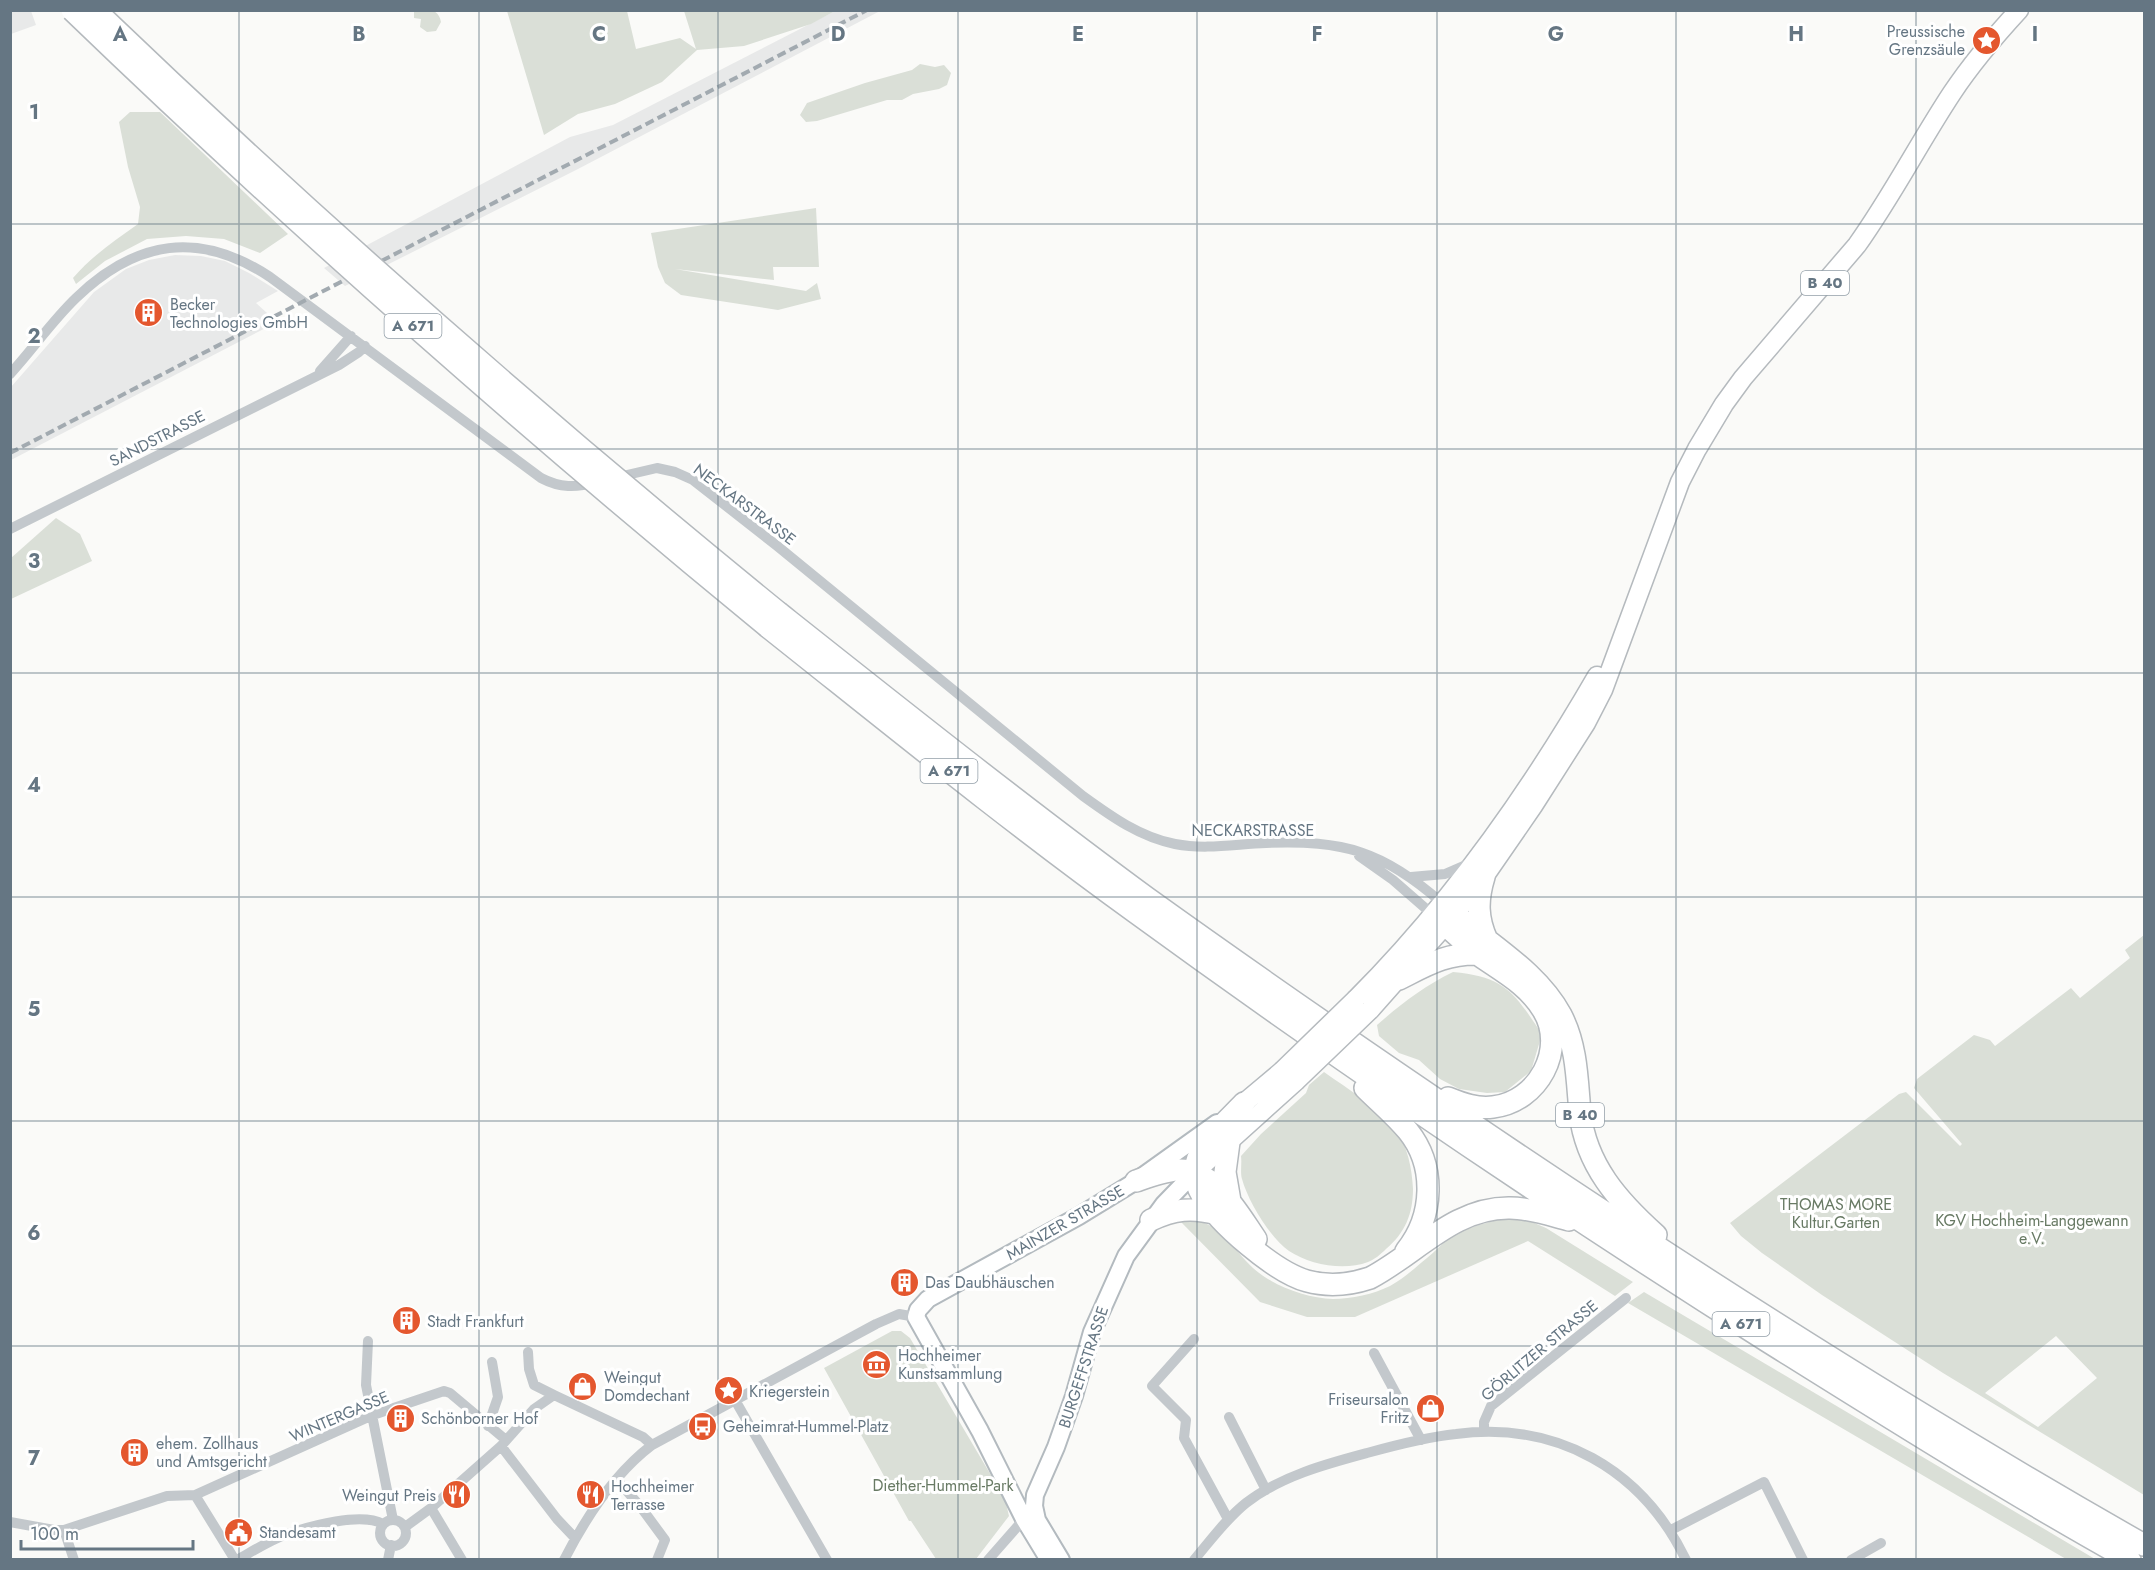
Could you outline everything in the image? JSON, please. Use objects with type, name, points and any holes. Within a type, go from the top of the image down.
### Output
[{"type":"highway","name":"A 671","points":[[72,10],[240,169],[405,319],[580,471],[773,620],[966,760],[1146,897],[1338,1033],[1703,1277],[1952,1432],[2145,1545]]},
{"type":"highway","name":"A 671","points":[[95,10],[251,158],[408,300],[583,451],[773,620],[1041,842],[1133,911],[1324,1047],[1584,1224],[1843,1388],[2130,1560]]},
{"type":"highway","name":"B 40","points":[[1480,869],[1478,909],[1483,947],[1541,986],[1561,1015],[1573,1048],[1580,1115],[1592,1159],[1607,1185],[1637,1218],[1703,1277]]},
{"type":"highway","points":[[1402,1076],[1459,1102],[1482,1108],[1505,1105],[1516,1100],[1534,1086],[1542,1076],[1550,1055],[1552,1043],[1544,1010],[1483,947],[1444,914]]},
{"type":"highway","points":[[1399,979],[1446,956],[1483,947]]},
{"type":"highway","points":[[1324,1047],[1408,1131],[1426,1167],[1429,1194],[1424,1220],[1412,1244],[1393,1264]]},
{"type":"highway","points":[[1195,1172],[1198,1155],[1244,1103]]},
{"type":"highway","points":[[1223,1208],[1229,1142]]},
{"type":"highway","points":[[1136,1181],[1169,1171],[1195,1172],[1207,1179],[1223,1208],[1256,1252],[1304,1280],[1330,1285],[1364,1280],[1393,1264],[1462,1218],[1485,1210],[1522,1209],[1584,1224]]},
{"type":"highway","points":[[1151,1220],[1166,1212],[1183,1209],[1223,1208]]},
{"type":"main road","name":"B 40","points":[[1195,1172],[1229,1142],[1289,1076],[1363,1005],[1399,979],[1444,914],[1533,806],[1586,723],[1603,690],[1680,482],[1724,404],[1743,378],[1857,245],[1874,222],[1952,93],[1980,54],[2019,10]]},
{"type":"main road","name":"B 40","points":[[1363,1005],[1402,951],[1444,914]]},
{"type":"main road","name":"B 40","points":[[1244,1103],[1289,1076]]},
{"type":"main road","name":"MAINZER STRASSE","points":[[916,1317],[918,1310],[928,1299],[1079,1216],[1136,1181],[1244,1103]]},
{"type":"main road","name":"BURGEFFSTRASSE","points":[[1030,1520],[1035,1495],[1074,1396],[1092,1332],[1107,1294],[1126,1256],[1151,1220],[1195,1172]]},
{"type":"main road","points":[[916,1317],[1002,1474],[1030,1520],[1049,1560]]},
{"type":"main road","points":[[1002,1474],[1013,1485],[1022,1487],[1031,1485],[1043,1477]]},
{"type":"main road","points":[[1030,1520],[1061,1560]]},
{"type":"street","name":"NECKARSTRASSE","points":[[10,374],[75,298],[106,272],[132,258],[166,248],[188,247],[231,255],[250,264],[365,346],[550,483],[579,487],[657,468],[675,472],[693,480],[1083,796],[1128,827],[1159,840],[1191,846],[1294,843],[1324,844],[1360,850],[1386,861],[1411,877],[1444,914]]},
{"type":"street","name":"SANDSTRASSE","points":[[318,374],[351,336]]},
{"type":"street","name":"SANDSTRASSE","points":[[10,529],[339,365],[365,346]]},
{"type":"street","name":"NECKARSTRASSE","points":[[1345,848],[1369,861],[1444,914]]},
{"type":"street","points":[[1411,877],[1480,869]]},
{"type":"street","name":"GÖRLITZER STRASSE","points":[[1484,1432],[1484,1422],[1491,1407],[1626,1298]]},
{"type":"street","points":[[564,1560],[575,1538],[617,1480],[652,1445],[876,1324],[899,1314],[916,1317]]},
{"type":"street","points":[[1194,1339],[1152,1386],[1186,1420],[1184,1438],[1227,1519]]},
{"type":"street","points":[[10,1522],[64,1530],[167,1496],[195,1495],[236,1560],[287,1534],[335,1522],[373,1520],[388,1522],[400,1522],[405,1527],[406,1534],[402,1542],[386,1544],[381,1537],[388,1522],[373,1415],[366,1385],[368,1341]]},
{"type":"street","points":[[528,1352],[529,1369],[534,1385],[643,1437],[652,1445]]},
{"type":"street","points":[[1374,1353],[1421,1440]]},
{"type":"street","points":[[488,1426],[498,1397],[492,1362]]},
{"type":"street","name":"WINTERGASSE","points":[[195,1495],[373,1415],[447,1391],[504,1443],[556,1519],[575,1538]]},
{"type":"street","points":[[405,1527],[431,1508],[504,1443],[534,1409],[554,1395]]},
{"type":"street","points":[[735,1400],[828,1560]]},
{"type":"street","points":[[1229,1417],[1266,1490]]},
{"type":"street","points":[[1194,1560],[1227,1519],[1266,1490],[1305,1472],[1421,1440],[1457,1433],[1484,1432],[1508,1432],[1542,1438],[1585,1452],[1623,1477],[1640,1494],[1671,1530],[1686,1560]]},
{"type":"street","points":[[617,1480],[665,1540],[657,1560]]},
{"type":"street","points":[[1671,1530],[1764,1482],[1803,1560]]},
{"type":"street","points":[[431,1508],[462,1560]]},
{"type":"street","points":[[988,1560],[1030,1520]]},
{"type":"street","points":[[64,1530],[74,1560]]},
{"type":"street","points":[[1851,1560],[1881,1544]]},
{"type":"street","points":[[388,1560],[391,1545]]},
{"type":"shaded area","points":[[11,10],[31,11],[36,25],[11,34]]},
{"type":"shaded area","points":[[835,11],[880,11],[578,169],[345,286],[324,268],[570,137],[613,125]]},
{"type":"shaded area","points":[[175,255],[201,256],[225,261],[278,291],[256,303],[277,322],[11,460],[11,387],[94,292],[126,269],[149,260]]},
{"type":"green space","points":[[431,10],[435,12],[441,22],[436,31],[427,32],[420,27],[421,19],[414,18],[414,11]]},
{"type":"green space","points":[[507,11],[627,11],[636,49],[680,38],[696,49],[684,11],[835,11],[811,24],[744,46],[697,50],[662,82],[615,104],[578,114],[544,135]]},
{"type":"green space","points":[[920,64],[935,67],[944,65],[951,73],[947,85],[939,89],[913,94],[902,100],[887,100],[817,121],[806,122],[800,115],[807,103],[912,70]]},
{"type":"green space","points":[[130,112],[160,112],[288,234],[260,253],[224,239],[186,236],[147,239],[105,261],[76,284],[73,278],[88,263],[138,224],[140,207],[128,167],[119,122]]},
{"type":"green space","points":[[816,208],[819,267],[773,267],[774,280],[675,269],[806,291],[817,283],[821,299],[778,310],[681,295],[665,283],[658,267],[651,233]]},
{"type":"green space","points":[[56,518],[80,534],[92,561],[11,599],[11,558]]},
{"type":"green space","name":"KGV Hochheim-Langgewann e.V.","points":[[2144,935],[2144,1495],[1943,1373],[1822,1295],[1762,1253],[1741,1236],[1730,1223],[1899,1094],[1906,1092],[1960,1146],[1962,1144],[1914,1088],[1917,1079],[1974,1035],[1990,1040],[1995,1046],[2071,988],[2080,998],[2130,958],[2125,950]],"holes":[[[2056,1336],[2097,1378],[2038,1427],[1985,1393]]]},
{"type":"green space","points":[[1453,972],[1471,974],[1497,983],[1516,998],[1542,1034],[1531,1071],[1505,1092],[1487,1093],[1459,1089],[1440,1079],[1419,1060],[1399,1053],[1379,1036],[1377,1025],[1413,996]]},
{"type":"green space","points":[[1324,1072],[1361,1098],[1395,1129],[1406,1150],[1410,1166],[1413,1198],[1403,1230],[1393,1243],[1377,1257],[1359,1265],[1338,1266],[1317,1263],[1289,1251],[1274,1237],[1261,1218],[1249,1198],[1241,1176],[1241,1156],[1261,1134],[1306,1093],[1309,1085]]},
{"type":"green space","points":[[1507,1218],[1532,1222],[1546,1228],[1633,1282],[1615,1296],[1528,1241],[1355,1317],[1307,1317],[1260,1302],[1181,1222],[1204,1223],[1213,1228],[1222,1234],[1253,1268],[1270,1280],[1290,1290],[1333,1299],[1362,1296],[1390,1286],[1451,1237],[1478,1225]]},
{"type":"green space","points":[[1644,1292],[2095,1559],[2066,1559],[1628,1303]]},
{"type":"green space","name":"Diether-Hummel-Park","points":[[892,1331],[901,1331],[910,1338],[1005,1499],[1009,1516],[976,1559],[936,1559],[909,1521],[824,1368]]},
{"type":"railway","points":[[10,453],[867,10]]},
{"type":"place","name":"Preussische Grenzsäule","points":[[1986,40]]},
{"type":"place","name":"Becker Technologies GmbH","points":[[149,313]]},
{"type":"place","name":"Das Daubhäuschen","points":[[904,1282]]},
{"type":"place","name":"Stadt Frankfurt","points":[[406,1321]]},
{"type":"place","name":"Hochheimer Kunstsammlung","points":[[877,1364]]},
{"type":"place","name":"Weingut Domdechant","points":[[583,1386]]},
{"type":"place","name":"Kriegerstein","points":[[728,1391]]},
{"type":"place","name":"Friseursalon Fritz","points":[[1430,1408]]},
{"type":"place","name":"Schönborner Hof","points":[[400,1418]]},
{"type":"place","name":"Geheimrat-Hummel-Platz","points":[[702,1426]]},
{"type":"place","name":"ehem. Zollhaus und Amtsgericht","points":[[135,1452]]},
{"type":"place","name":"Weingut Preis","points":[[457,1495]]},
{"type":"place","name":"Hochheimer Terrasse","points":[[590,1495]]},
{"type":"place","name":"Standesamt","points":[[238,1532]]},
{"type":"park label","name":"THOMAS MORE Kultur.Garten","points":[[1836,1213]]}]
